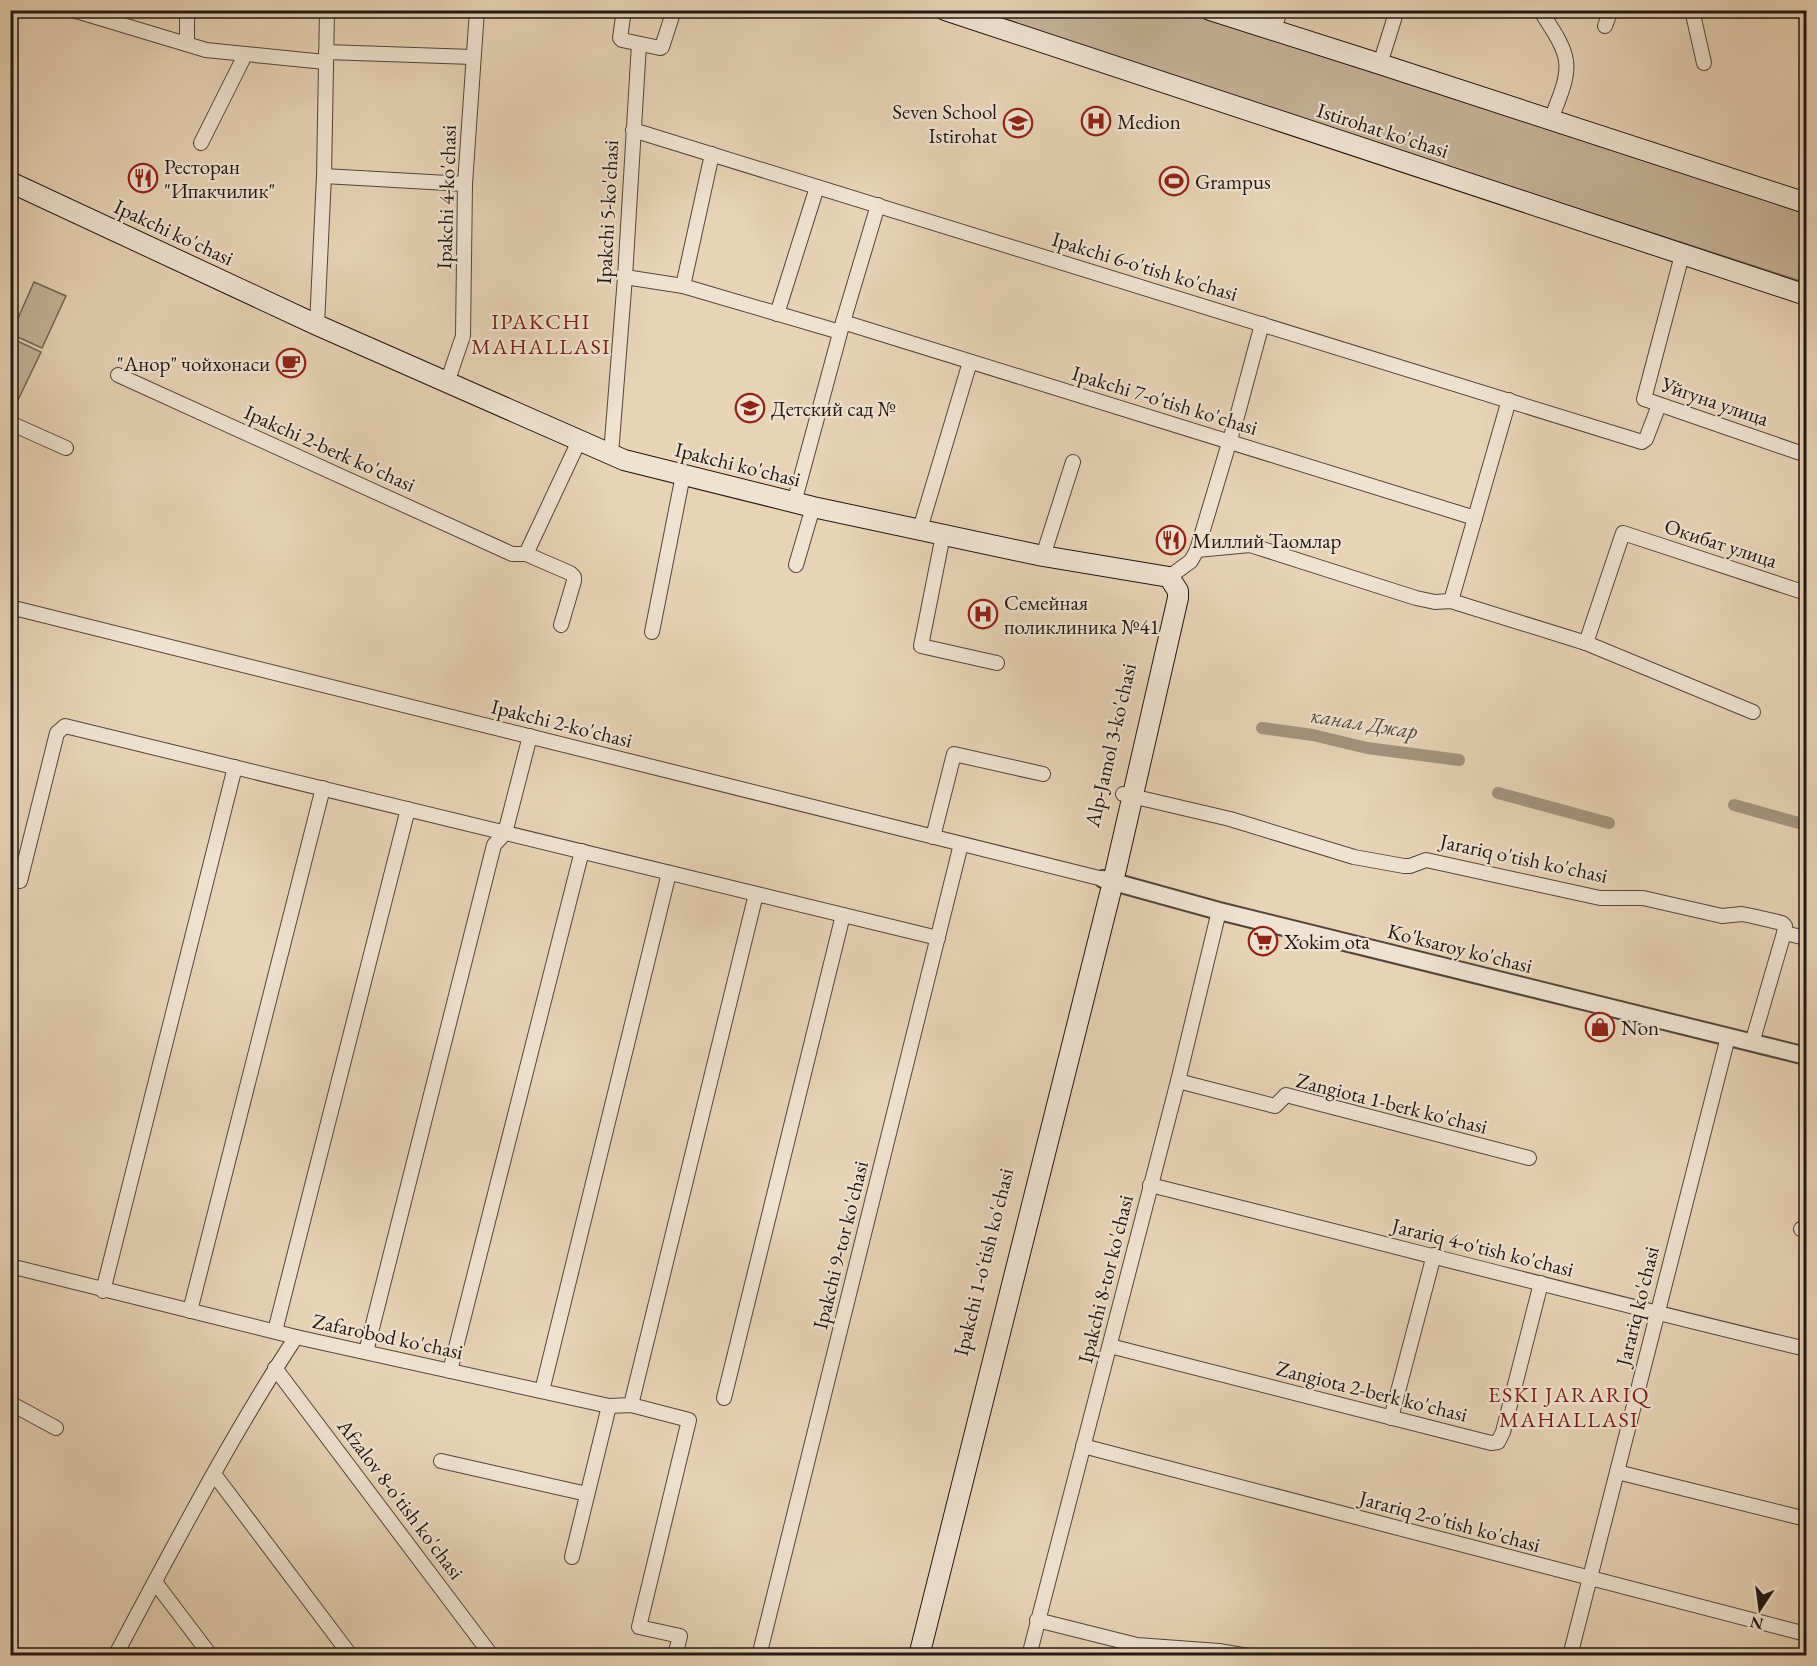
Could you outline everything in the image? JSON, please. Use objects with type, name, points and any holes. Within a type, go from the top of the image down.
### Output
[{"type":"main road","name":"Istirohat ko'chasi","points":[[945,10],[1806,295]]},
{"type":"main road","points":[[1210,10],[1806,203]]},
{"type":"main road","name":"Ipakchi ko'chasi","points":[[10,182],[316,325],[624,460],[803,505],[1043,556],[1169,577]]},
{"type":"main road","name":"Alp-Jamol 3-ko'chasi","points":[[1108,880],[1170,595],[1169,577]]},
{"type":"main road","name":"Ipakchi 1-o'tish ko'chasi","points":[[909,1656],[1108,880]]},
{"type":"main road","name":"Ipakchi 1-o'tish ko'chasi","points":[[920,1656],[1108,880]]},
{"type":"street","points":[[73,10],[217,52],[326,57],[473,57]]},
{"type":"street","points":[[187,44],[188,10]]},
{"type":"street","points":[[316,325],[324,176],[327,10]]},
{"type":"street","name":"Ipakchi 4-ko'chasi","points":[[447,383],[463,336],[465,184],[477,10]]},
{"type":"street","points":[[624,10],[620,38],[622,40],[662,47],[674,10]]},
{"type":"street","points":[[1274,30],[1280,10]]},
{"type":"street","points":[[1380,64],[1397,10]]},
{"type":"street","points":[[1540,10],[1564,53],[1567,63],[1551,120]]},
{"type":"street","points":[[1605,26],[1611,10]]},
{"type":"street","points":[[1692,10],[1704,63]]},
{"type":"street","name":"Ipakchi 5-ko'chasi","points":[[611,454],[625,277],[639,44]]},
{"type":"street","points":[[201,143],[245,55]]},
{"type":"street","name":"Ipakchi 6-o'tish ko'chasi","points":[[633,130],[1644,442],[1659,405]]},
{"type":"street","points":[[682,286],[712,154]]},
{"type":"street","points":[[324,176],[465,184]]},
{"type":"street","points":[[777,314],[817,187]]},
{"type":"street","points":[[796,565],[803,505],[842,327],[878,206]]},
{"type":"street","name":"Уйгуна улица","points":[[1683,255],[1644,399],[1806,455]]},
{"type":"street","name":"Ipakchi 7-o'tish ko'chasi","points":[[625,277],[682,286],[777,314],[842,327],[970,362],[1475,518]]},
{"type":"street","points":[[1169,577],[1191,561],[1197,550],[1262,324]]},
{"type":"street","points":[[920,530],[970,362]]},
{"type":"street","name":"Ipakchi 2-berk ko'chasi","points":[[118,375],[512,554],[526,554],[570,573],[574,577],[561,625]]},
{"type":"street","points":[[1451,601],[1509,400]]},
{"type":"street","points":[[10,423],[66,448]]},
{"type":"street","points":[[526,554],[579,441]]},
{"type":"street","points":[[1043,556],[1072,462]]},
{"type":"street","points":[[652,632],[683,475]]},
{"type":"street","name":"Окибат улица","points":[[1586,643],[1623,533],[1806,592]]},
{"type":"street","points":[[943,535],[921,646],[997,663]]},
{"type":"street","points":[[1197,550],[1250,545],[1416,598],[1435,602],[1451,601],[1586,643],[1753,712]]},
{"type":"street","name":"Ipakchi 2-ko'chasi","points":[[10,607],[1108,880]]},
{"type":"street","points":[[20,881],[57,733],[60,728],[71,726],[938,938]]},
{"type":"street","points":[[366,1352],[494,845],[505,833],[530,736]]},
{"type":"street","points":[[933,837],[954,754],[1043,774]]},
{"type":"street","points":[[103,1291],[235,766]]},
{"type":"street","points":[[190,1311],[323,788]]},
{"type":"street","name":"Jarariq o'tish ko'chasi","points":[[1127,796],[1230,819],[1354,856],[1404,866],[1426,860],[1600,898],[1643,898],[1722,916],[1742,914],[1784,924],[1784,933],[1806,938]]},
{"type":"street","points":[[275,1331],[408,809]]},
{"type":"street","name":"Ipakchi 9-tor ko'chasi","points":[[759,1656],[961,844]]},
{"type":"street","points":[[450,1371],[582,852]]},
{"type":"street","points":[[542,1391],[669,873]]},
{"type":"street","name":"Ko'ksaroy ko'chasi","points":[[1108,880],[1220,911],[1806,1056]]},
{"type":"street","points":[[631,1405],[756,894]]},
{"type":"street","name":"Ipakchi 8-tor ko'chasi","points":[[1029,1656],[1220,911]]},
{"type":"street","points":[[724,1398],[843,915]]},
{"type":"street","points":[[1752,1043],[1784,933]]},
{"type":"street","name":"Jarariq ko'chasi","points":[[1570,1656],[1728,1037]]},
{"type":"street","name":"Zangiota 1-berk ko'chasi","points":[[1178,1082],[1275,1106],[1286,1095],[1529,1158]]},
{"type":"street","name":"Jarariq 4-o'tish ko'chasi","points":[[1150,1185],[1806,1349]]},
{"type":"street","points":[[1391,1418],[1434,1255]]},
{"type":"street","points":[[10,1266],[103,1291],[296,1337]]},
{"type":"street","name":"Zangiota 2-berk ko'chasi","points":[[1110,1346],[1491,1443],[1498,1442],[1503,1432],[1541,1283]]},
{"type":"street","name":"Zafarobod ko'chasi","points":[[115,1656],[214,1474],[275,1368],[296,1337],[609,1407],[631,1405],[688,1420],[639,1627],[680,1636],[675,1656]]},
{"type":"street","name":"Afzalov 8-o'tish ko'chasi","points":[[275,1368],[492,1656]]},
{"type":"street","points":[[10,1403],[56,1428]]},
{"type":"street","points":[[572,1557],[609,1407]]},
{"type":"street","name":"Jarariq 2-o'tish ko'chasi","points":[[1083,1446],[1806,1634]]},
{"type":"street","points":[[441,1461],[587,1494]]},
{"type":"street","points":[[1617,1472],[1806,1519]]},
{"type":"street","points":[[214,1474],[351,1656]]},
{"type":"street","points":[[155,1582],[211,1656]]},
{"type":"street","points":[[1037,1620],[1137,1645],[1219,1651],[1248,1656]]},
{"type":"shaded area","points":[[979,11],[1185,11],[1510,114],[1806,212],[1806,283],[1204,87]]},
{"type":"shaded area","points":[[34,282],[66,296],[42,348],[11,334]]},
{"type":"shaded area","points":[[11,338],[41,352],[17,402],[11,399]]},
{"type":"waterway","name":"канал Джар","points":[[1262,728],[1313,735],[1367,748],[1459,760]]},
{"type":"waterway","name":"канал Джар","points":[[1498,793],[1609,823]]},
{"type":"waterway","name":"канал Джар","points":[[1734,805],[1806,825]]},
{"type":"place","name":"Medion","points":[[1096,121]]},
{"type":"place","name":"Seven School Istirohat","points":[[1018,123]]},
{"type":"place","name":"Ресторан \"Ипакчилик\"","points":[[143,178]]},
{"type":"place","name":"Grampus","points":[[1174,181]]},
{"type":"place","name":"\"Анор\" чойхонаси","points":[[291,363]]},
{"type":"place","name":"Детский сад №","points":[[750,408]]},
{"type":"place","name":"Миллий Таомлар","points":[[1171,540]]},
{"type":"place","name":"Семейная поликлиника №41","points":[[983,614]]},
{"type":"place","name":"Xokim ota","points":[[1263,941]]},
{"type":"place","name":"Non","points":[[1600,1027]]},
{"type":"district","name":"IPAKCHI MAHALLASI","points":[[541,334]]},
{"type":"district","name":"ESKI JARARIQ MAHALLASI","points":[[1569,1406]]}]
